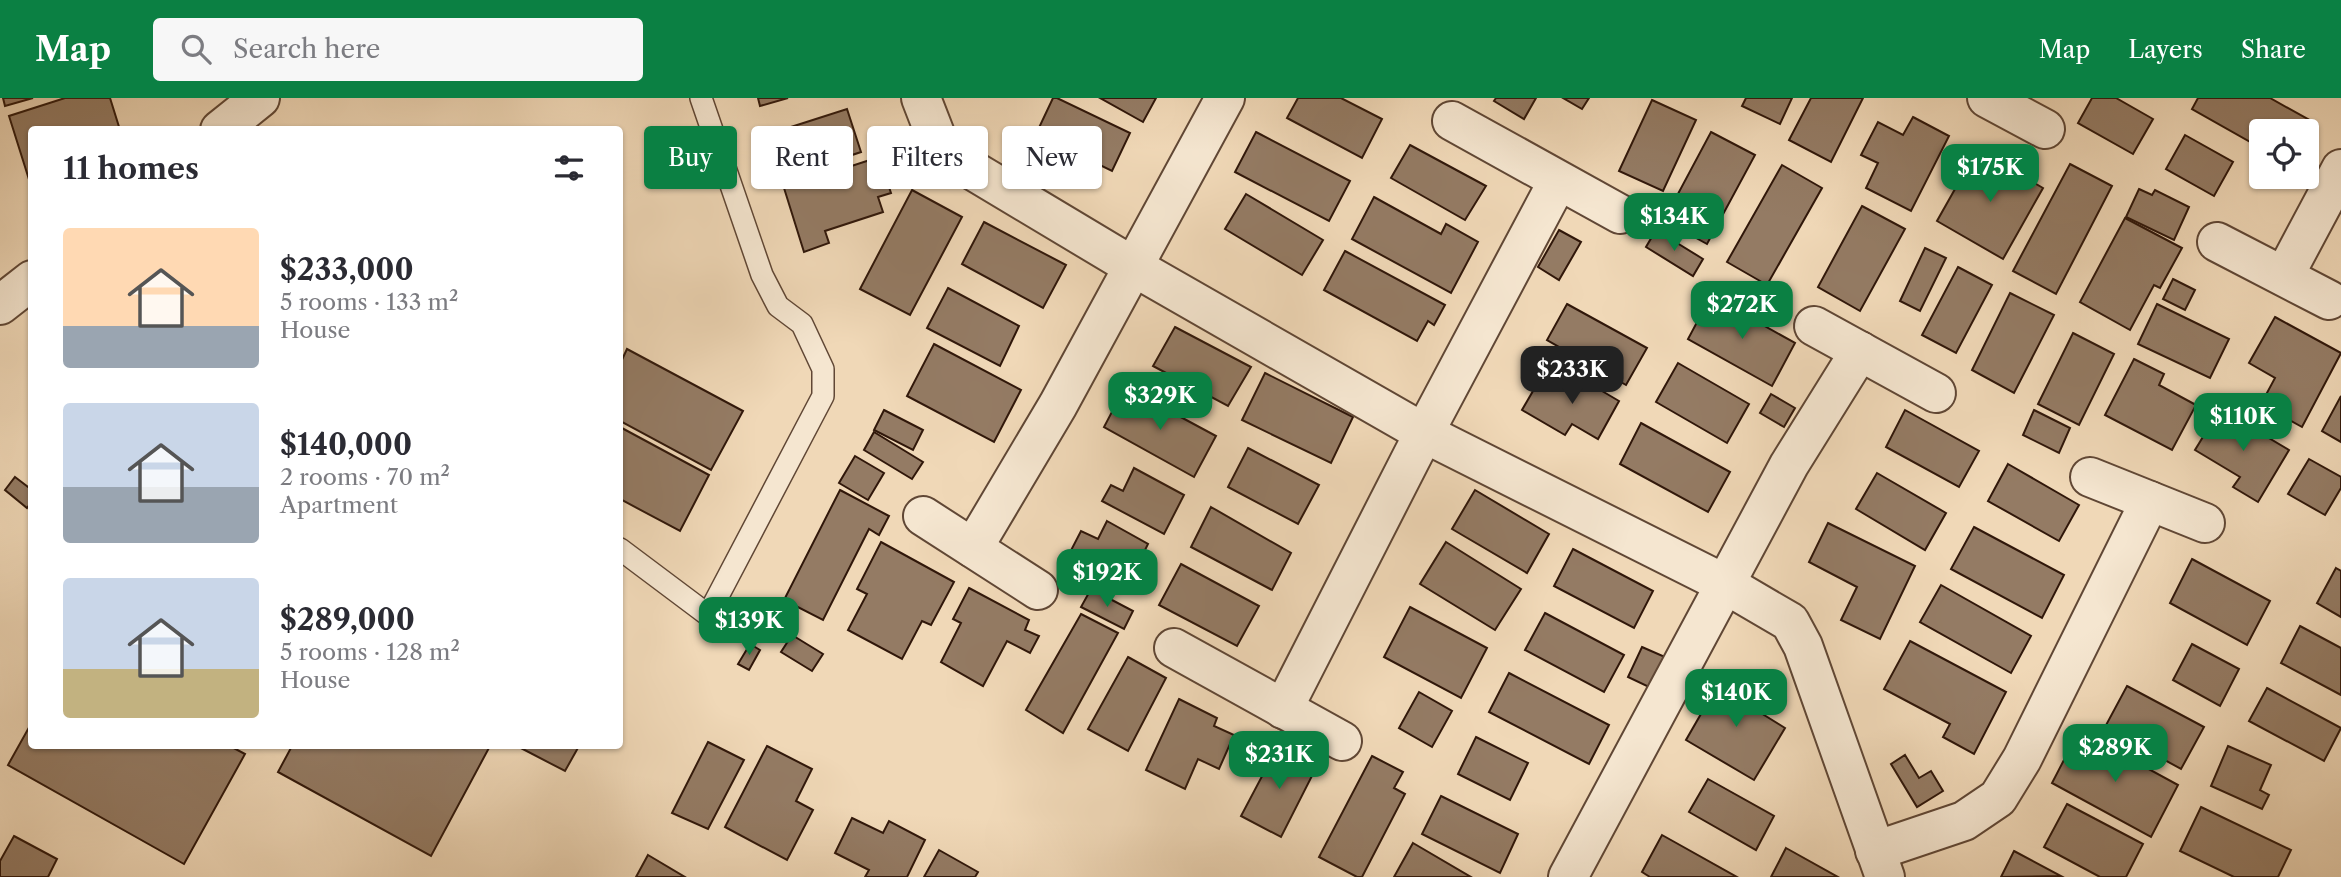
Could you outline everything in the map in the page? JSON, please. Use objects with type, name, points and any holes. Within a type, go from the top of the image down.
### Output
[{"type":"street","points":[[225,126],[260,98]]},
{"type":"street","points":[[921,98],[942,152],[1133,267],[1424,433],[1725,584],[1790,622],[1803,646],[1880,864],[1965,821],[1998,798],[2022,759],[2150,501]]},
{"type":"street","points":[[973,548],[1058,405],[1225,98]]},
{"type":"street","points":[[1993,99],[2045,129]]},
{"type":"street","points":[[1452,121],[1620,214]]},
{"type":"street","points":[[2284,276],[2341,169]]},
{"type":"street","points":[[1283,709],[1424,433],[1558,181]]},
{"type":"street","points":[[2217,242],[2329,300]]},
{"type":"street","points":[[0,305],[28,283]]},
{"type":"street","points":[[1814,326],[1936,393]]},
{"type":"street","points":[[1568,877],[1789,465],[1860,351]]},
{"type":"street","points":[[2090,477],[2205,523]]},
{"type":"street","points":[[923,516],[1038,590]]},
{"type":"street","points":[[1174,648],[1342,741]]},
{"type":"lane","points":[[623,551],[708,615],[823,396],[823,369],[802,324],[778,306],[762,275],[701,98]]},
{"type":"building","points":[[3,98],[33,98],[5,106]]},
{"type":"building","points":[[65,98],[110,98],[119,126],[28,126],[28,176],[9,116]]},
{"type":"building","points":[[758,98],[788,98],[760,106]]},
{"type":"building","points":[[1053,98],[1057,98],[1130,133],[1112,171],[1102,166],[1102,126],[1040,126]]},
{"type":"building","points":[[1100,98],[1156,98],[1143,122]]},
{"type":"building","points":[[1298,98],[1341,98],[1382,119],[1362,158],[1287,118]]},
{"type":"building","points":[[1496,98],[1536,98],[1524,119],[1494,101]]},
{"type":"building","points":[[1563,98],[1589,98],[1582,109]]},
{"type":"building","points":[[1746,98],[1792,98],[1780,124],[1742,106]]},
{"type":"building","points":[[1811,98],[1863,98],[1831,162],[1789,140]]},
{"type":"building","points":[[2092,98],[2116,98],[2153,119],[2133,154],[2078,123]]},
{"type":"building","points":[[2198,98],[2270,98],[2308,119],[2249,119],[2249,141],[2192,109]]},
{"type":"building","points":[[1652,100],[1696,120],[1663,191],[1619,171]]},
{"type":"building","points":[[847,109],[853,126],[794,126]]},
{"type":"building","points":[[1913,117],[1949,136],[1911,211],[1866,188],[1878,163],[1861,155],[1878,122],[1903,135]]},
{"type":"building","points":[[853,127],[861,152],[853,155]]},
{"type":"building","points":[[1256,132],[1350,181],[1329,221],[1235,172]]},
{"type":"building","points":[[1711,132],[1755,155],[1707,244],[1664,220]]},
{"type":"building","points":[[2185,135],[2233,162],[2214,196],[2166,169]]},
{"type":"building","points":[[1410,145],[1486,186],[1465,220],[1391,178]]},
{"type":"building","points":[[1977,150],[2043,188],[2003,259],[1937,221]]},
{"type":"building","points":[[867,161],[867,189],[890,189],[891,193],[878,197],[883,212],[825,231],[829,243],[804,252],[784,189],[853,189],[853,165]]},
{"type":"building","points":[[2070,164],[2112,186],[2056,294],[2013,271]]},
{"type":"building","points":[[1782,165],[1822,188],[1767,285],[1727,262]]},
{"type":"building","points":[[2139,189],[2152,195],[2155,190],[2189,207],[2174,240],[2126,217]]},
{"type":"building","points":[[912,190],[962,217],[910,315],[860,289]]},
{"type":"building","points":[[1246,194],[1323,240],[1302,275],[1225,229]]},
{"type":"building","points":[[1374,197],[1441,234],[1446,224],[1478,242],[1451,293],[1352,239]]},
{"type":"building","points":[[1862,206],[1905,229],[1860,311],[1818,287]]},
{"type":"building","points":[[2125,218],[2182,248],[2160,288],[2154,285],[2130,330],[2080,302]]},
{"type":"building","points":[[984,222],[1066,265],[1043,308],[962,264]]},
{"type":"building","points":[[1559,230],[1581,242],[1559,280],[1538,267]]},
{"type":"building","points":[[1656,230],[1703,259],[1693,276],[1646,247]]},
{"type":"building","points":[[1925,248],[1946,258],[1920,311],[1900,301]]},
{"type":"building","points":[[1345,251],[1445,305],[1434,325],[1428,321],[1417,341],[1324,290]]},
{"type":"building","points":[[1958,267],[1992,285],[1956,353],[1922,335]]},
{"type":"building","points":[[2173,279],[2195,290],[2185,310],[2163,299]]},
{"type":"building","points":[[948,288],[1019,326],[1000,366],[927,328]]},
{"type":"building","points":[[2010,293],[2054,315],[2014,393],[1972,370]]},
{"type":"building","points":[[1711,296],[1795,343],[1772,386],[1688,339]]},
{"type":"building","points":[[1567,304],[1647,348],[1626,385],[1547,340]]},
{"type":"building","points":[[2157,304],[2229,339],[2210,378],[2138,344]]},
{"type":"building","points":[[2275,317],[2341,353],[2302,427],[2261,404],[2275,378],[2249,363]]},
{"type":"building","points":[[1175,327],[1251,367],[1228,406],[1153,366]]},
{"type":"building","points":[[2073,333],[2114,354],[2079,425],[2038,404]]},
{"type":"building","points":[[934,344],[1021,390],[994,442],[907,396]]},
{"type":"building","points":[[627,349],[743,411],[711,470],[623,423],[623,358]]},
{"type":"building","points":[[2134,359],[2164,374],[2159,385],[2196,405],[2172,450],[2105,415]]},
{"type":"building","points":[[1678,363],[1749,404],[1727,443],[1656,402]]},
{"type":"building","points":[[1568,371],[1619,401],[1598,439],[1572,424],[1565,435],[1522,410],[1540,379],[1557,390]]},
{"type":"building","points":[[1265,373],[1353,417],[1331,463],[1242,420]]},
{"type":"building","points":[[1125,387],[1216,436],[1194,477],[1104,427]]},
{"type":"building","points":[[1771,394],[1795,408],[1784,427],[1760,413]]},
{"type":"building","points":[[2341,396],[2341,442],[2322,431]]},
{"type":"building","points":[[2220,409],[2289,450],[2258,502],[2233,487],[2240,477],[2195,450]]},
{"type":"building","points":[[884,410],[923,430],[913,450],[874,430]]},
{"type":"building","points":[[1905,410],[1979,451],[1959,487],[1886,447]]},
{"type":"building","points":[[2034,410],[2070,428],[2059,453],[2023,435]]},
{"type":"building","points":[[1641,423],[1730,472],[1708,512],[1620,464]]},
{"type":"building","points":[[623,429],[709,475],[680,531],[623,501]]},
{"type":"building","points":[[874,432],[923,462],[912,479],[864,450]]},
{"type":"building","points":[[1248,448],[1319,485],[1298,524],[1228,487]]},
{"type":"building","points":[[855,456],[884,473],[868,500],[839,483]]},
{"type":"building","points":[[2309,459],[2341,477],[2341,488],[2325,515],[2288,494]]},
{"type":"building","points":[[2008,464],[2079,505],[2059,541],[1988,501]]},
{"type":"building","points":[[1134,468],[1184,495],[1164,534],[1102,501],[1111,485],[1123,491]]},
{"type":"building","points":[[1877,473],[1946,513],[1925,550],[1856,509]]},
{"type":"building","points":[[15,477],[28,487],[28,507],[27,508],[5,490]]},
{"type":"building","points":[[840,490],[889,516],[879,535],[869,529],[823,620],[784,600]]},
{"type":"building","points":[[1475,490],[1549,534],[1527,573],[1452,529]]},
{"type":"building","points":[[1211,507],[1291,553],[1272,590],[1191,547]]},
{"type":"building","points":[[1107,521],[1148,544],[1124,593],[1065,562],[1081,531],[1098,539]]},
{"type":"building","points":[[1828,523],[1915,566],[1880,639],[1841,620],[1857,587],[1809,562]]},
{"type":"building","points":[[1974,527],[2064,575],[2042,618],[1951,569]]},
{"type":"building","points":[[881,542],[954,582],[931,625],[922,621],[902,659],[848,630],[867,594],[857,589]]},
{"type":"building","points":[[1446,542],[1521,589],[1495,630],[1420,584]]},
{"type":"building","points":[[1573,549],[1653,591],[1634,628],[1554,586]]},
{"type":"building","points":[[2192,559],[2270,601],[2247,645],[2170,603]]},
{"type":"building","points":[[1181,564],[1259,606],[1237,646],[1159,605]]},
{"type":"building","points":[[2336,568],[2341,571],[2341,617],[2317,603]]},
{"type":"building","points":[[1941,585],[2031,636],[2011,673],[1920,622]]},
{"type":"building","points":[[969,588],[1029,620],[1025,630],[1039,636],[1030,653],[1007,641],[983,686],[941,662],[961,623],[953,619]]},
{"type":"building","points":[[1091,589],[1133,611],[1124,629],[1081,607]]},
{"type":"building","points":[[1410,607],[1487,648],[1461,698],[1384,657]]},
{"type":"building","points":[[1545,613],[1624,655],[1604,692],[1525,650]]},
{"type":"building","points":[[1081,614],[1118,633],[1063,733],[1026,710]]},
{"type":"building","points":[[2300,626],[2341,648],[2341,695],[2281,663]]},
{"type":"building","points":[[792,635],[823,654],[812,671],[781,652]]},
{"type":"building","points":[[1910,641],[2006,692],[1974,754],[1943,737],[1950,724],[1884,689]]},
{"type":"building","points":[[750,644],[760,650],[749,670],[738,664]]},
{"type":"building","points":[[2192,644],[2239,669],[2220,706],[2173,680]]},
{"type":"building","points":[[1642,647],[1665,657],[1651,688],[1628,677]]},
{"type":"building","points":[[1128,657],[1166,678],[1128,751],[1088,729]]},
{"type":"building","points":[[1509,673],[1609,725],[1589,764],[1489,712]]},
{"type":"building","points":[[1724,674],[1763,698],[1756,710],[1785,728],[1754,780],[1686,740]]},
{"type":"building","points":[[2127,686],[2204,727],[2181,769],[2105,727]]},
{"type":"building","points":[[2267,688],[2341,728],[2324,761],[2249,721]]},
{"type":"building","points":[[1419,692],[1452,711],[1432,747],[1399,728]]},
{"type":"building","points":[[1179,699],[1217,718],[1214,726],[1234,735],[1219,769],[1198,759],[1185,789],[1146,770]]},
{"type":"building","points":[[28,729],[28,749],[236,749],[245,754],[184,864],[8,765]]},
{"type":"building","points":[[2079,731],[2178,785],[2151,837],[2052,783]]},
{"type":"building","points":[[1476,737],[1528,763],[1510,800],[1458,774]]},
{"type":"building","points":[[708,742],[744,760],[708,829],[672,813]]},
{"type":"building","points":[[767,746],[812,769],[796,801],[813,810],[787,860],[725,827]]},
{"type":"building","points":[[1278,746],[1317,766],[1281,837],[1241,816]]},
{"type":"building","points":[[2228,746],[2271,765],[2260,790],[2269,795],[2262,809],[2211,786]]},
{"type":"building","points":[[290,749],[488,749],[431,856],[278,772]]},
{"type":"building","points":[[523,749],[577,749],[565,771]]},
{"type":"building","points":[[1905,755],[1919,778],[1931,771],[1943,791],[1917,807],[1891,764]]},
{"type":"building","points":[[1372,756],[1403,772],[1394,788],[1405,794],[1362,877],[1357,877],[1319,857]]},
{"type":"building","points":[[1708,779],[1774,816],[1756,850],[1689,812]]},
{"type":"building","points":[[1441,796],[1518,834],[1500,873],[1422,834]]},
{"type":"building","points":[[2067,804],[2143,844],[2126,877],[2100,877],[2044,847]]},
{"type":"building","points":[[2201,807],[2291,850],[2278,877],[2234,877],[2180,851]]},
{"type":"building","points":[[852,818],[883,833],[889,821],[925,840],[907,877],[865,877],[869,870],[835,853]]},
{"type":"building","points":[[1662,835],[1737,877],[1650,877],[1642,872]]},
{"type":"building","points":[[14,836],[57,859],[48,877],[0,877],[0,861]]},
{"type":"building","points":[[1413,843],[1471,877],[1394,877]]},
{"type":"building","points":[[1786,848],[1838,877],[1771,877]]},
{"type":"building","points":[[939,850],[978,872],[975,877],[924,877]]},
{"type":"building","points":[[2014,851],[2061,876],[2001,877]]},
{"type":"building","points":[[648,855],[685,877],[636,877]]}]
